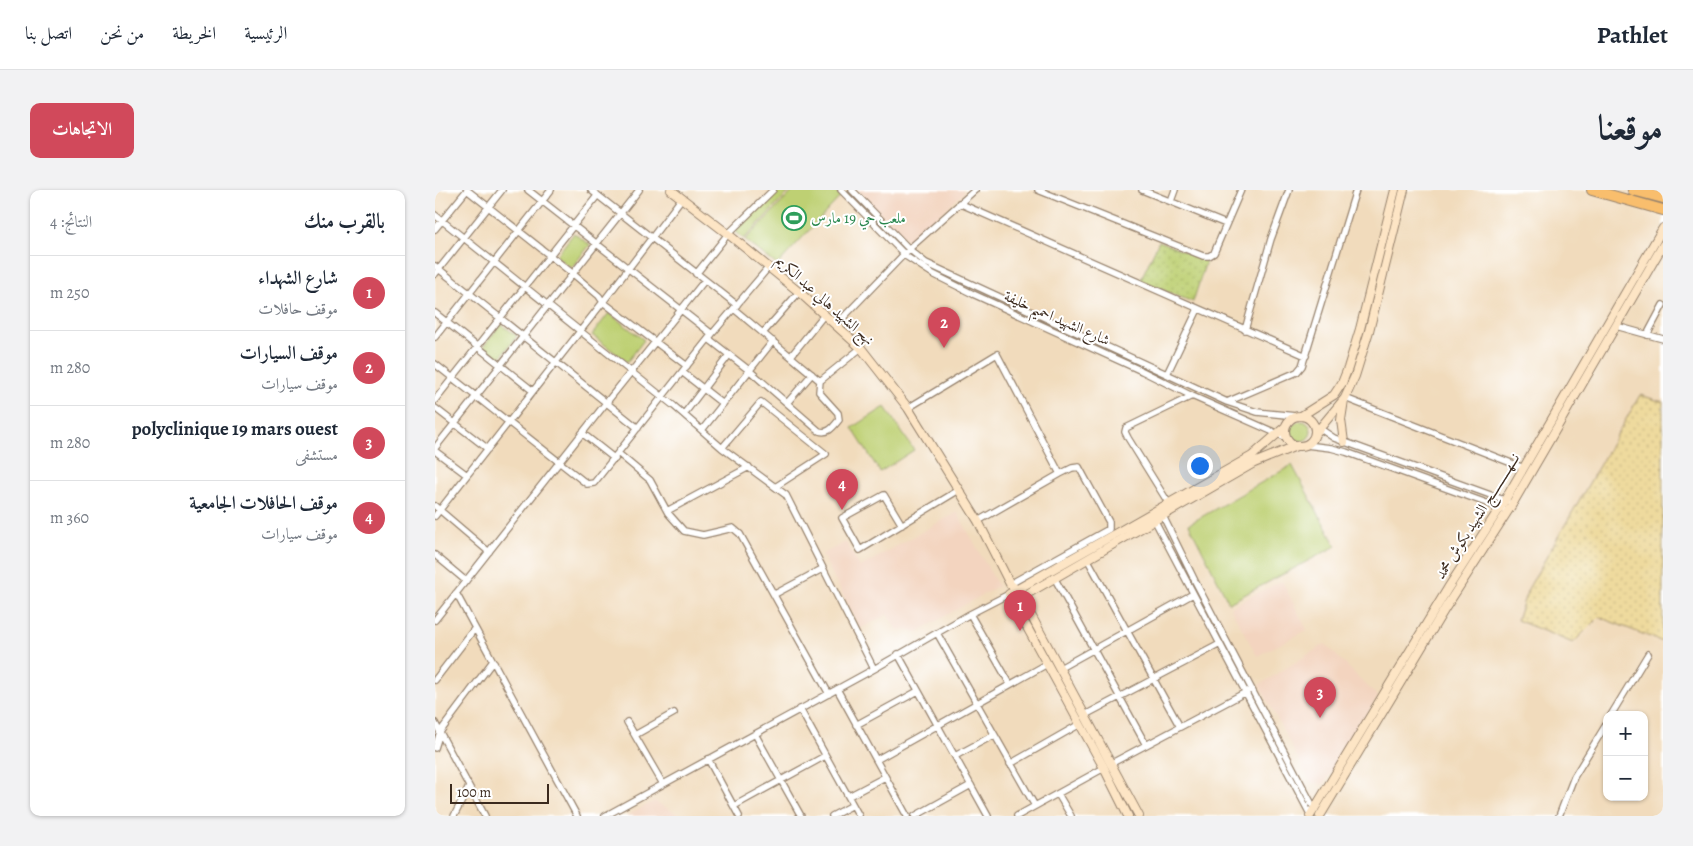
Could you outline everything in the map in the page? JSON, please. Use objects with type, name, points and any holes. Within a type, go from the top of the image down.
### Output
[{"type":"highway","points":[[1592,190],[1663,210]]},
{"type":"highway","points":[[1633,190],[1657,195]]},
{"type":"main road","name":"نهج الشهيد هالي عبد الكريم","points":[[671,190],[799,292],[861,348],[908,408],[978,521],[1010,584]]},
{"type":"main road","points":[[1009,594],[1018,591],[1252,456],[1282,435],[1289,420],[1334,395],[1342,383],[1348,368],[1360,329],[1395,190]]},
{"type":"main road","points":[[1344,442],[1341,420],[1345,398],[1355,376],[1369,331],[1404,190]]},
{"type":"main road","name":"نـــهـــــــــــج الشهيد بكوش محمد","points":[[1509,502],[1524,468],[1663,228]]},
{"type":"main road","name":"نـــهـــــــــــج الشهيد بكوش محمد","points":[[1321,815],[1663,245]]},
{"type":"main road","points":[[1013,602],[1022,599],[1254,463],[1296,446],[1306,445],[1312,441],[1316,429],[1345,398]]},
{"type":"main road","points":[[1299,416],[1306,417],[1316,429]]},
{"type":"main road","points":[[1282,435],[1291,444],[1296,446]]},
{"type":"main road","name":"نـــهـــــــــــج الشهيد بكوش محمد","points":[[1311,814],[1448,588],[1504,510]]},
{"type":"main road","points":[[1010,584],[1018,591],[1085,715],[1128,816]]},
{"type":"main road","points":[[1010,584],[1009,594],[1080,724],[1139,816]]},
{"type":"street","points":[[435,229],[467,190],[572,273],[599,296],[603,302],[687,366]]},
{"type":"street","points":[[502,190],[464,239],[436,270],[470,292],[638,428]]},
{"type":"street","points":[[528,190],[680,310],[729,355],[819,431],[827,432],[839,420],[838,413],[819,392],[820,381],[861,348]]},
{"type":"street","points":[[435,337],[551,190]]},
{"type":"street","points":[[591,190],[705,280],[763,333],[820,381]]},
{"type":"street","points":[[467,475],[435,449],[639,190]]},
{"type":"street","points":[[697,274],[728,234],[773,190]]},
{"type":"street","name":"شارع الشهيد احميم خليفة","points":[[841,190],[905,254],[933,274],[1192,396],[1282,435]]},
{"type":"street","name":"شارع الشهيد احميم خليفة","points":[[852,190],[909,249],[926,263],[1227,402],[1257,412],[1299,416]]},
{"type":"street","points":[[1038,190],[1203,256],[1209,256],[1214,253],[1241,190]]},
{"type":"street","points":[[1142,190],[1226,224]]},
{"type":"street","points":[[1171,201],[1175,190]]},
{"type":"street","points":[[1245,330],[1271,239],[1289,190]]},
{"type":"street","points":[[1227,402],[1297,372],[1302,366],[1356,190]]},
{"type":"street","points":[[836,325],[909,249],[971,191]]},
{"type":"street","points":[[435,400],[597,196]]},
{"type":"street","points":[[435,516],[437,508],[488,449],[682,198]]},
{"type":"street","points":[[959,203],[1306,356]]},
{"type":"street","points":[[435,215],[663,397],[723,448],[786,495],[874,669]]},
{"type":"street","points":[[435,364],[587,484],[594,483],[710,337],[768,268]]},
{"type":"street","points":[[435,620],[606,402],[705,280]]},
{"type":"street","points":[[763,333],[799,292]]},
{"type":"street","points":[[1647,335],[1663,305]]},
{"type":"street","points":[[1167,374],[1198,309]]},
{"type":"street","points":[[435,313],[499,366],[533,391]]},
{"type":"street","points":[[791,356],[824,315]]},
{"type":"street","points":[[1616,326],[1663,339]]},
{"type":"street","points":[[703,430],[773,341]]},
{"type":"street","points":[[908,408],[997,354],[1060,474]]},
{"type":"street","points":[[684,414],[729,355]]},
{"type":"street","points":[[682,372],[723,404]]},
{"type":"street","points":[[787,403],[812,374]]},
{"type":"street","points":[[1169,504],[1125,432],[1126,428],[1192,396]]},
{"type":"street","points":[[1345,398],[1524,468]]},
{"type":"street","points":[[723,448],[761,402],[826,454],[775,487]]},
{"type":"street","points":[[435,408],[488,449]]},
{"type":"street","points":[[1316,429],[1344,442],[1509,502]]},
{"type":"street","points":[[582,433],[651,480],[677,526],[683,531],[703,534],[728,528],[736,530],[775,594],[829,694]]},
{"type":"street","points":[[1306,445],[1331,448],[1353,454],[1504,510]]},
{"type":"street","points":[[667,510],[749,467]]},
{"type":"street","points":[[978,521],[1060,474],[1079,467],[1109,522],[1109,529],[1010,584]]},
{"type":"street","points":[[902,525],[884,495],[842,518],[860,550],[902,525],[959,490]]},
{"type":"street","points":[[437,508],[489,552]]},
{"type":"street","points":[[1163,516],[1311,814],[1321,815]]},
{"type":"street","points":[[1155,521],[1220,644],[1249,690]]},
{"type":"street","points":[[435,554],[466,581]]},
{"type":"street","points":[[1088,560],[1180,727]]},
{"type":"street","points":[[775,594],[822,569]]},
{"type":"street","points":[[1055,579],[1146,745]]},
{"type":"street","points":[[456,593],[577,816]]},
{"type":"street","points":[[605,816],[1009,594]]},
{"type":"street","points":[[1060,668],[1193,594]]},
{"type":"street","points":[[999,600],[1013,602]]},
{"type":"street","points":[[970,614],[1010,684]]},
{"type":"street","points":[[435,680],[475,628]]},
{"type":"street","points":[[937,633],[1035,806]]},
{"type":"street","points":[[1085,715],[1220,644]]},
{"type":"street","points":[[898,654],[988,816]]},
{"type":"street","points":[[1613,711],[1648,654]]},
{"type":"street","points":[[435,748],[440,732],[493,661]]},
{"type":"street","points":[[876,760],[1047,664]]},
{"type":"street","points":[[837,689],[907,816]]},
{"type":"street","points":[[1017,816],[1249,690]]},
{"type":"street","points":[[857,725],[918,691]]},
{"type":"street","points":[[800,710],[859,816]]},
{"type":"street","points":[[635,735],[674,712]]},
{"type":"street","points":[[627,722],[663,784]]},
{"type":"street","points":[[435,723],[485,816]]},
{"type":"street","points":[[1011,764],[1080,724]]},
{"type":"street","points":[[1559,816],[1574,777],[1603,730]]},
{"type":"street","points":[[755,734],[801,816]]},
{"type":"street","points":[[955,756],[994,735]]},
{"type":"street","points":[[734,806],[825,756]]},
{"type":"street","points":[[708,759],[739,816]]},
{"type":"street","points":[[849,796],[885,777]]},
{"type":"street","points":[[915,816],[971,785]]},
{"type":"street","points":[[455,816],[469,787]]},
{"type":"street","points":[[1058,794],[1071,816]]},
{"type":"street","points":[[832,816],[853,805]]},
{"type":"shaded area","points":[[857,190],[962,190],[964,193],[909,242]]},
{"type":"shaded area","points":[[957,512],[998,586],[917,632],[897,629],[887,614],[860,629],[822,554],[846,542],[860,567]]},
{"type":"shaded area","points":[[1282,581],[1307,630],[1257,656],[1230,607]]},
{"type":"shaded area","points":[[1325,644],[1378,697],[1324,784],[1311,783],[1259,685]]},
{"type":"shaded area","points":[[654,801],[682,816],[626,816]]},
{"type":"green space","points":[[776,190],[791,190],[744,239],[735,231]]},
{"type":"green space","name":"ملعب حي 19 مارس","points":[[794,190],[834,190],[841,196],[777,265],[745,240]]},
{"type":"green space","points":[[574,233],[590,245],[571,268],[556,256]]},
{"type":"green space","points":[[1159,241],[1206,261],[1193,302],[1140,281]]},
{"type":"green space","points":[[609,313],[644,340],[627,362],[592,335]]},
{"type":"green space","points":[[501,324],[517,336],[499,359],[483,347]]},
{"type":"green space","points":[[885,407],[914,450],[880,472],[852,428]]},
{"type":"green space","points":[[1297,421],[1305,421],[1311,427],[1311,435],[1305,441],[1297,441],[1291,435],[1291,427]]},
{"type":"green space","points":[[1292,465],[1336,546],[1229,603],[1189,524]]},
{"type":"sand","points":[[1640,395],[1663,402],[1663,642],[1599,617],[1573,643],[1517,620],[1528,589]]},
{"type":"place","name":"ملعب حي 19 مارس","points":[[794,218]]},
{"type":"place","name":"موقف السيارات","points":[[944,348]]},
{"type":"place","name":"موقف الحافلات الجامعية","points":[[842,510]]},
{"type":"place","name":"شارع الشهداء","points":[[1020,631]]},
{"type":"place","name":"polyclinique 19 mars ouest","points":[[1320,718]]}]
